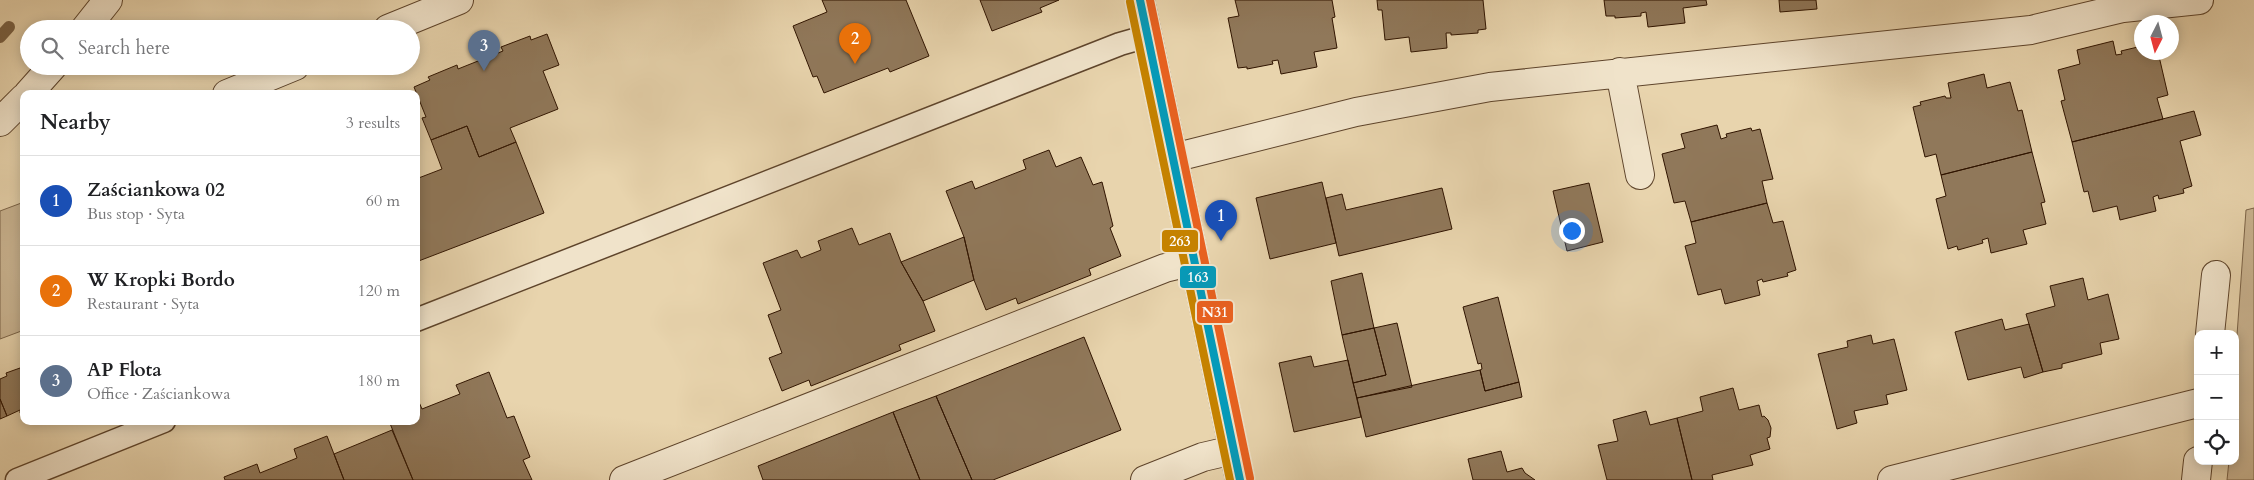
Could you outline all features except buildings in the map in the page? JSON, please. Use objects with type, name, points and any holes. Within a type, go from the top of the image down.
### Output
[{"type":"street","points":[[92,20],[108,0]]},
{"type":"street","points":[[410,20],[459,0]]},
{"type":"street","points":[[1140,0],[1240,480]]},
{"type":"street","points":[[1173,158],[1356,112],[1490,87],[2032,30],[2124,8],[2199,0]]},
{"type":"street","points":[[1620,72],[1640,175]]},
{"type":"street","points":[[32,90],[45,75]]},
{"type":"street","points":[[236,90],[273,75]]},
{"type":"street","points":[[0,122],[20,102]]},
{"type":"street","points":[[624,480],[1165,268],[1194,261]]},
{"type":"street","points":[[2210,330],[2216,275]]},
{"type":"street","points":[[1892,480],[2194,405]]},
{"type":"street","points":[[1145,480],[1203,457],[1233,450]]},
{"type":"street","points":[[2196,480],[2198,465]]},
{"type":"lane","points":[[420,318],[1055,69],[1120,44],[1148,36]]},
{"type":"lane","points":[[16,480],[154,425]]},
{"type":"shaded area","points":[[20,204],[20,332],[0,339],[0,211]]},
{"type":"shaded area","points":[[2254,208],[2254,480],[2227,480],[2229,465],[2239,465],[2239,330],[2237,330],[2246,210]]},
{"type":"waterway","points":[[0,37],[9,27]]},
{"type":"transit line","name":"163","points":[[1140,0],[1240,480]]},
{"type":"transit line","name":"N31","points":[[1150,0],[1250,478]]},
{"type":"transit line","name":"263","points":[[1130,2],[1230,480]]},
{"type":"place","name":"W Kropki Bordo","points":[[855,64]]},
{"type":"place","name":"AP Flota","points":[[484,71]]},
{"type":"place","name":"Zaściankowa 02","points":[[1221,241]]}]
